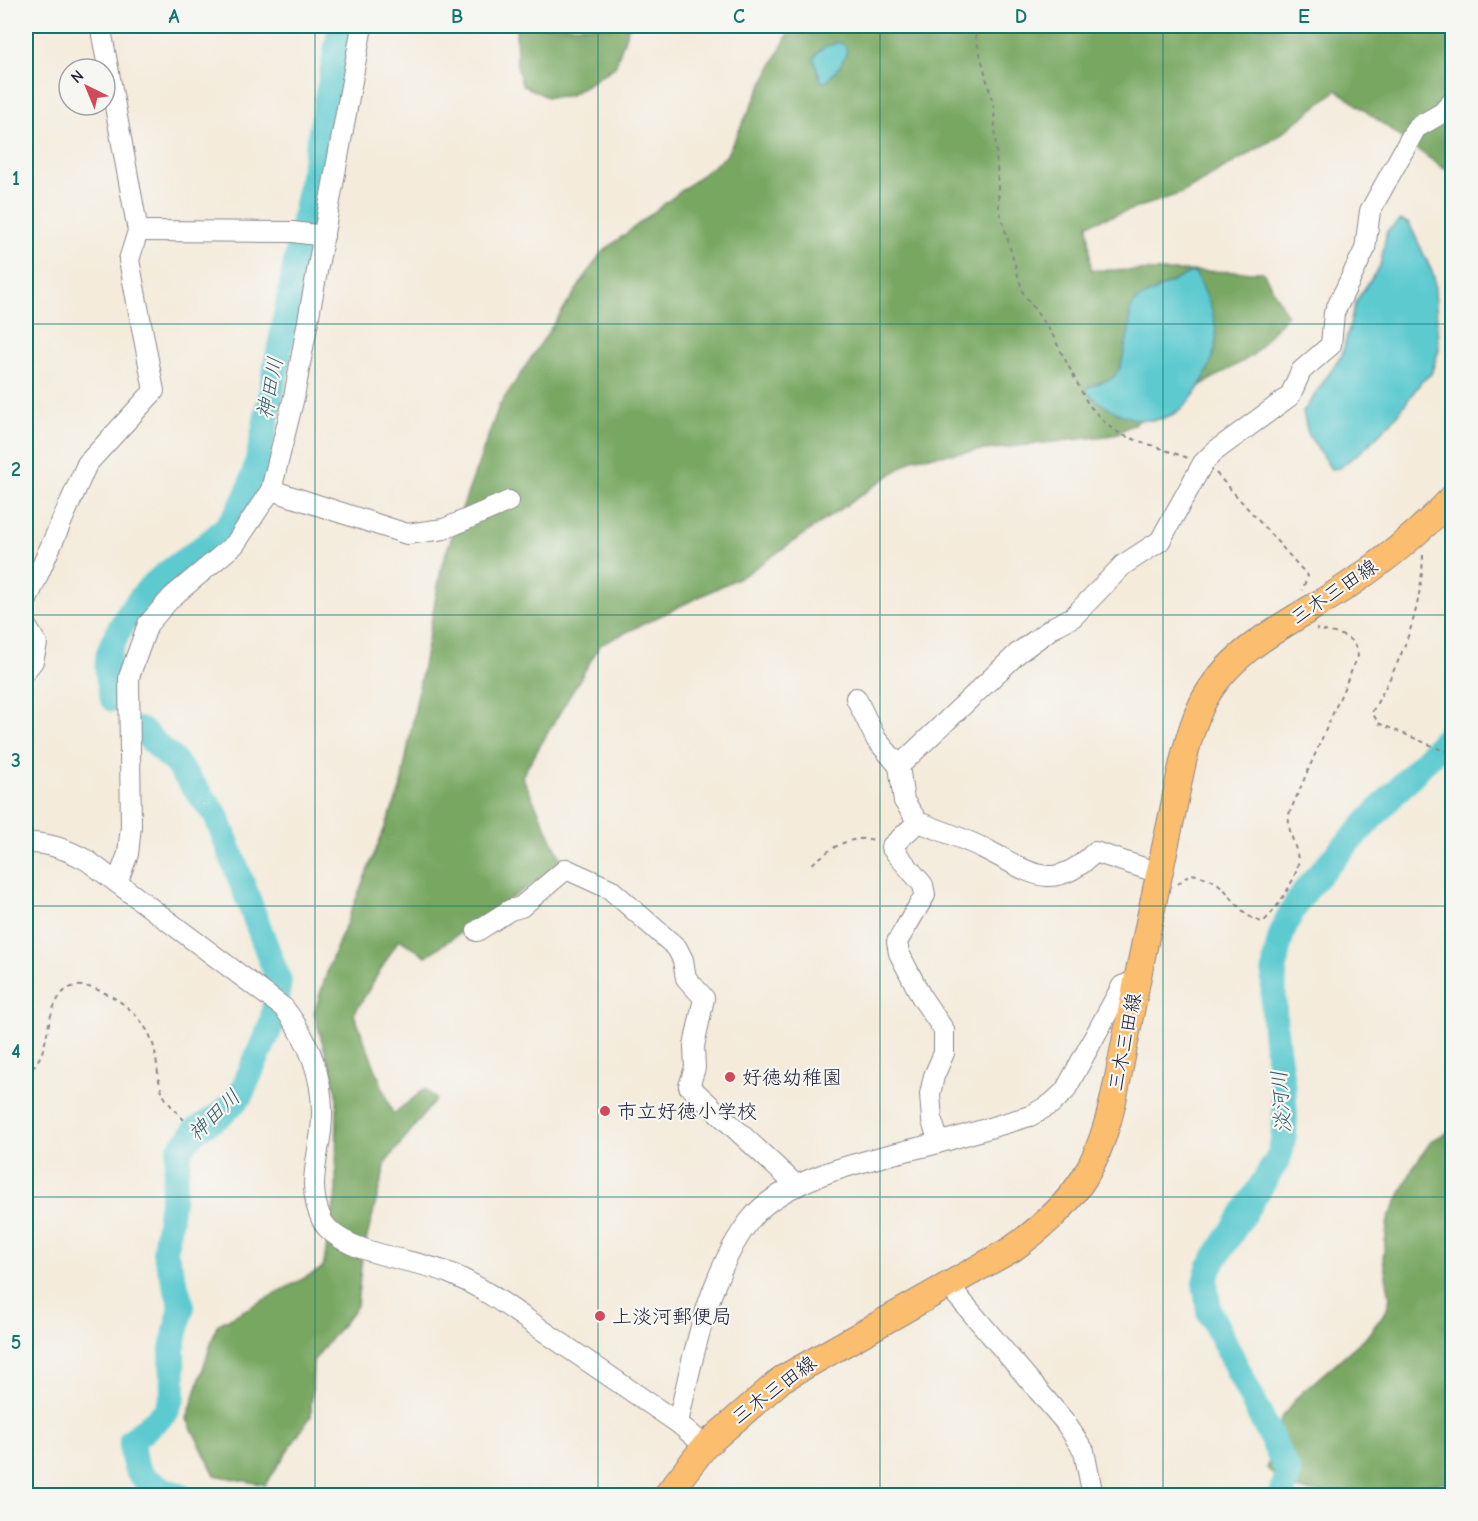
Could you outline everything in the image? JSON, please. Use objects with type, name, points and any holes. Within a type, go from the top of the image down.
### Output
[{"type":"main road","name":"三木三田線","points":[[670,1494],[705,1446],[782,1379],[1012,1249],[1040,1228],[1063,1206],[1084,1178],[1101,1144],[1113,1104],[1137,980],[1166,882],[1182,770],[1202,704],[1220,677],[1243,652],[1352,582],[1426,525],[1452,498]]},
{"type":"street","points":[[26,602],[87,464],[153,390],[129,260],[138,231],[102,35],[104,26]]},
{"type":"street","points":[[117,883],[129,854],[131,826],[129,677],[148,624],[172,597],[235,544],[271,490],[294,397],[310,234],[362,26]]},
{"type":"street","points":[[899,766],[1018,653],[1055,626],[1073,617],[1123,565],[1160,541],[1203,464],[1215,451],[1290,396],[1301,371],[1331,345],[1334,313],[1365,249],[1370,211],[1416,128],[1442,112],[1452,102]]},
{"type":"street","points":[[138,231],[310,234]]},
{"type":"street","points":[[271,490],[407,534],[444,529],[508,501]]},
{"type":"street","points":[[26,626],[37,644],[33,661],[26,670]]},
{"type":"street","points":[[856,698],[876,739],[899,766],[904,801],[918,822],[961,838],[1028,873],[1046,876],[1064,874],[1084,864],[1095,852],[1166,882]]},
{"type":"street","points":[[918,822],[891,847],[923,885],[925,895],[897,942],[899,953],[922,998],[945,1030],[944,1053],[934,1076],[930,1094],[932,1121],[939,1142]]},
{"type":"street","points":[[26,843],[38,842],[70,851],[117,883],[284,1008],[298,1027],[312,1054],[320,1083],[321,1129],[313,1175],[314,1200],[323,1223],[351,1245],[449,1273],[490,1294],[678,1423],[705,1446]]},
{"type":"street","points":[[477,931],[510,910],[521,907],[566,869],[610,889],[677,948],[686,978],[704,998],[694,1046],[695,1068],[689,1086],[796,1186]]},
{"type":"street","points":[[678,1423],[697,1336],[728,1259],[751,1219],[770,1200],[796,1186],[844,1167],[1030,1116],[1051,1104],[1065,1091],[1122,986],[1137,980]]},
{"type":"street","points":[[948,1285],[1065,1422],[1084,1451],[1093,1496]]},
{"type":"path","points":[[973,26],[994,108],[999,209],[1023,293],[1052,334],[1060,354],[1088,404],[1107,425],[1122,435],[1212,468],[1308,576],[1300,595]]},
{"type":"path","points":[[1426,525],[1422,580],[1415,615],[1400,662],[1372,712],[1378,723],[1452,754]]},
{"type":"path","points":[[1166,882],[1190,874],[1202,876],[1217,883],[1251,920],[1263,922],[1271,915],[1298,869],[1298,858],[1288,829],[1289,814],[1358,656],[1357,645],[1349,637],[1289,622]]},
{"type":"path","points":[[812,864],[835,845],[849,839],[879,840],[891,847]]},
{"type":"path","points":[[26,1074],[43,1054],[51,1012],[60,997],[68,988],[80,986],[93,988],[110,995],[130,1009],[142,1022],[152,1040],[162,1093],[184,1120]]},
{"type":"green space","points":[[516,26],[629,26],[615,67],[569,96],[547,97],[522,85],[517,66]]},
{"type":"green space","points":[[792,26],[1452,26],[1452,162],[1444,169],[1337,90],[1276,138],[1182,193],[1088,224],[1091,270],[1263,272],[1287,315],[1252,356],[1114,435],[915,458],[746,574],[600,645],[522,776],[563,863],[426,956],[399,939],[354,1014],[393,1114],[425,1089],[436,1099],[386,1162],[362,1257],[357,1306],[313,1361],[311,1416],[265,1485],[215,1475],[187,1419],[217,1325],[323,1268],[336,1194],[337,1093],[314,1013],[329,966],[400,790],[442,564],[499,406],[601,253],[726,156]]},
{"type":"green space","points":[[1452,1130],[1452,1479],[1449,1482],[1344,1493],[1304,1491],[1288,1486],[1267,1468],[1281,1419],[1297,1397],[1368,1335],[1386,1311],[1390,1298],[1383,1258],[1388,1220],[1414,1166],[1432,1140]]},
{"type":"water","points":[[840,42],[846,47],[846,54],[840,66],[826,82],[821,81],[814,59],[818,51],[824,47]]},
{"type":"water","points":[[1401,220],[1409,223],[1434,276],[1439,350],[1431,374],[1421,382],[1395,418],[1363,450],[1339,468],[1331,469],[1308,434],[1303,412],[1342,355],[1356,301],[1380,266],[1387,231]]},
{"type":"water","points":[[1191,272],[1196,274],[1207,297],[1216,330],[1213,358],[1199,387],[1188,402],[1175,413],[1161,419],[1132,418],[1102,404],[1087,392],[1088,387],[1113,378],[1121,366],[1130,326],[1130,310],[1137,300]]},
{"type":"waterway","name":"神田川","points":[[113,699],[108,676],[108,658],[112,644],[128,616],[154,584],[212,540],[230,523],[242,506],[250,487],[261,447],[341,26]]},
{"type":"waterway","name":"神田川","points":[[141,730],[175,762],[216,815],[279,981],[272,1023],[240,1096],[222,1114],[196,1130],[179,1151],[165,1252],[182,1306],[172,1349],[173,1395],[166,1412],[132,1440],[132,1453],[138,1471],[144,1478],[180,1496]]},
{"type":"waterway","name":"淡河川","points":[[1282,1496],[1288,1472],[1209,1311],[1205,1282],[1209,1268],[1278,1159],[1283,1142],[1285,1124],[1283,1088],[1275,1033],[1274,1005],[1274,974],[1279,943],[1288,918],[1316,877],[1452,732]]},
{"type":"place","name":"好徳幼稚園","points":[[730,1077]]},
{"type":"place","name":"市立好徳小学校","points":[[605,1111]]},
{"type":"place","name":"上淡河郵便局","points":[[600,1316]]}]
